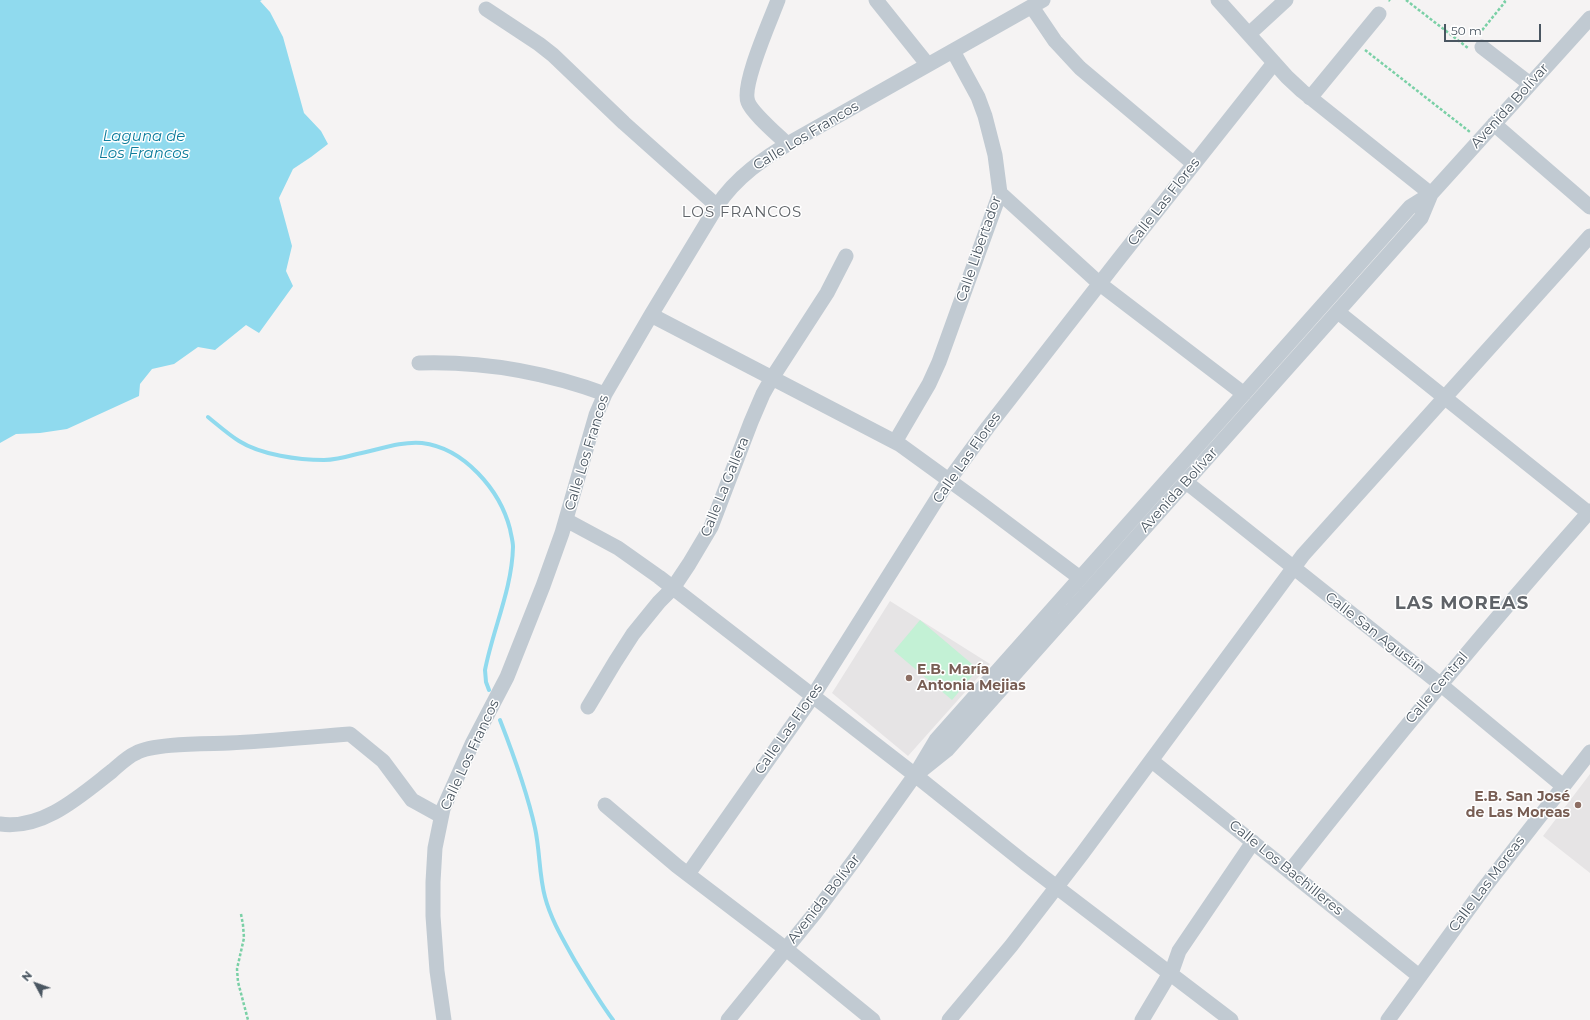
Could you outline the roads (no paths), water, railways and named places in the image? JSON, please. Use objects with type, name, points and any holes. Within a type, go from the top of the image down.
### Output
[{"type":"street","points":[[778,0],[749,78],[746,95],[752,108],[787,144]]},
{"type":"street","points":[[876,0],[928,65]]},
{"type":"street","points":[[1218,0],[1274,63],[1310,98],[1431,194]]},
{"type":"street","points":[[1249,34],[1286,0]]},
{"type":"street","points":[[1037,3],[1055,42],[1080,68],[1194,164]]},
{"type":"street","name":"Calle Los Francos","points":[[444,1020],[437,971],[433,916],[435,848],[441,816],[460,768],[507,677],[543,586],[566,520],[596,416],[605,394],[650,315],[717,206],[734,184],[750,169],[767,156],[787,144],[1037,3]]},
{"type":"street","points":[[486,8],[540,44],[553,55],[624,123],[717,206]]},
{"type":"street","points":[[1310,98],[1379,14]]},
{"type":"street","name":"Avenida Bolívar","points":[[728,1020],[786,949],[855,859],[915,775],[936,740],[1410,207],[1431,194],[1590,18]]},
{"type":"street","points":[[1477,42],[1530,84]]},
{"type":"street","name":"Calle Libertador","points":[[895,442],[929,384],[939,362],[1000,193],[995,155],[985,116],[978,97],[953,51]]},
{"type":"street","name":"Calle Las Flores","points":[[688,874],[813,696],[950,480],[988,427],[1274,63]]},
{"type":"street","points":[[1494,124],[1590,207]]},
{"type":"street","points":[[1000,193],[1100,284],[1244,394]]},
{"type":"street","name":"Avenida Bolívar","points":[[915,775],[947,750],[1338,312],[1421,218],[1431,194]]},
{"type":"street","points":[[949,1020],[1011,946],[1152,761],[1293,568],[1444,397],[1590,236]]},
{"type":"street","name":"Calle La Gallera","points":[[588,707],[614,662],[633,634],[672,588],[689,564],[711,527],[751,422],[772,378],[827,293],[846,256]]},
{"type":"street","points":[[1338,312],[1590,513]]},
{"type":"street","points":[[650,315],[895,442],[913,453],[1080,578]]},
{"type":"street","points":[[419,363],[474,364],[534,373],[575,383],[605,394]]},
{"type":"street","name":"Calle San Agustín","points":[[1186,482],[1440,684],[1563,786]]},
{"type":"street","name":"Calle Central","points":[[1290,871],[1440,684],[1590,513]]},
{"type":"street","points":[[566,520],[618,548],[672,588],[915,775],[1056,887],[1231,1020]]},
{"type":"street","points":[[0,824],[20,825],[40,819],[50,814],[71,803],[121,763],[143,750],[183,745],[271,741],[350,734],[383,761],[412,800],[441,816]]},
{"type":"street","name":"Calle Las Moreas","points":[[1388,1020],[1484,888],[1590,752]]},
{"type":"street","name":"Calle Los Bachilleres","points":[[1152,761],[1420,976]]},
{"type":"street","points":[[605,805],[688,874],[786,949],[873,1020]]},
{"type":"street","points":[[1142,1020],[1170,974],[1180,951],[1253,842]]},
{"type":"water","name":"Laguna de Los Francos","points":[[0,0],[262,0],[260,1],[270,12],[283,37],[304,113],[321,131],[328,144],[293,169],[279,198],[292,246],[286,271],[293,286],[259,333],[246,325],[215,350],[198,347],[174,364],[152,369],[140,384],[139,396],[67,429],[40,433],[16,434],[0,443]]},
{"type":"waterway","points":[[208,417],[239,441],[248,446],[280,456],[328,460],[406,443],[422,443],[452,453],[466,462],[478,473],[489,486],[505,514],[513,545],[512,563],[506,594],[485,670],[486,682],[489,690]]},
{"type":"waterway","points":[[500,720],[520,774],[532,814],[537,837],[543,889],[551,914],[575,961],[613,1020]]},
{"type":"place","name":"E.B. María Antonia Mejias","points":[[909,678]]},
{"type":"place","name":"E.B. San José de Las Moreas","points":[[1578,805]]},
{"type":"district","name":"LOS FRANCOS","points":[[742,213]]},
{"type":"district","name":"LAS MOREAS","points":[[1462,604]]}]
